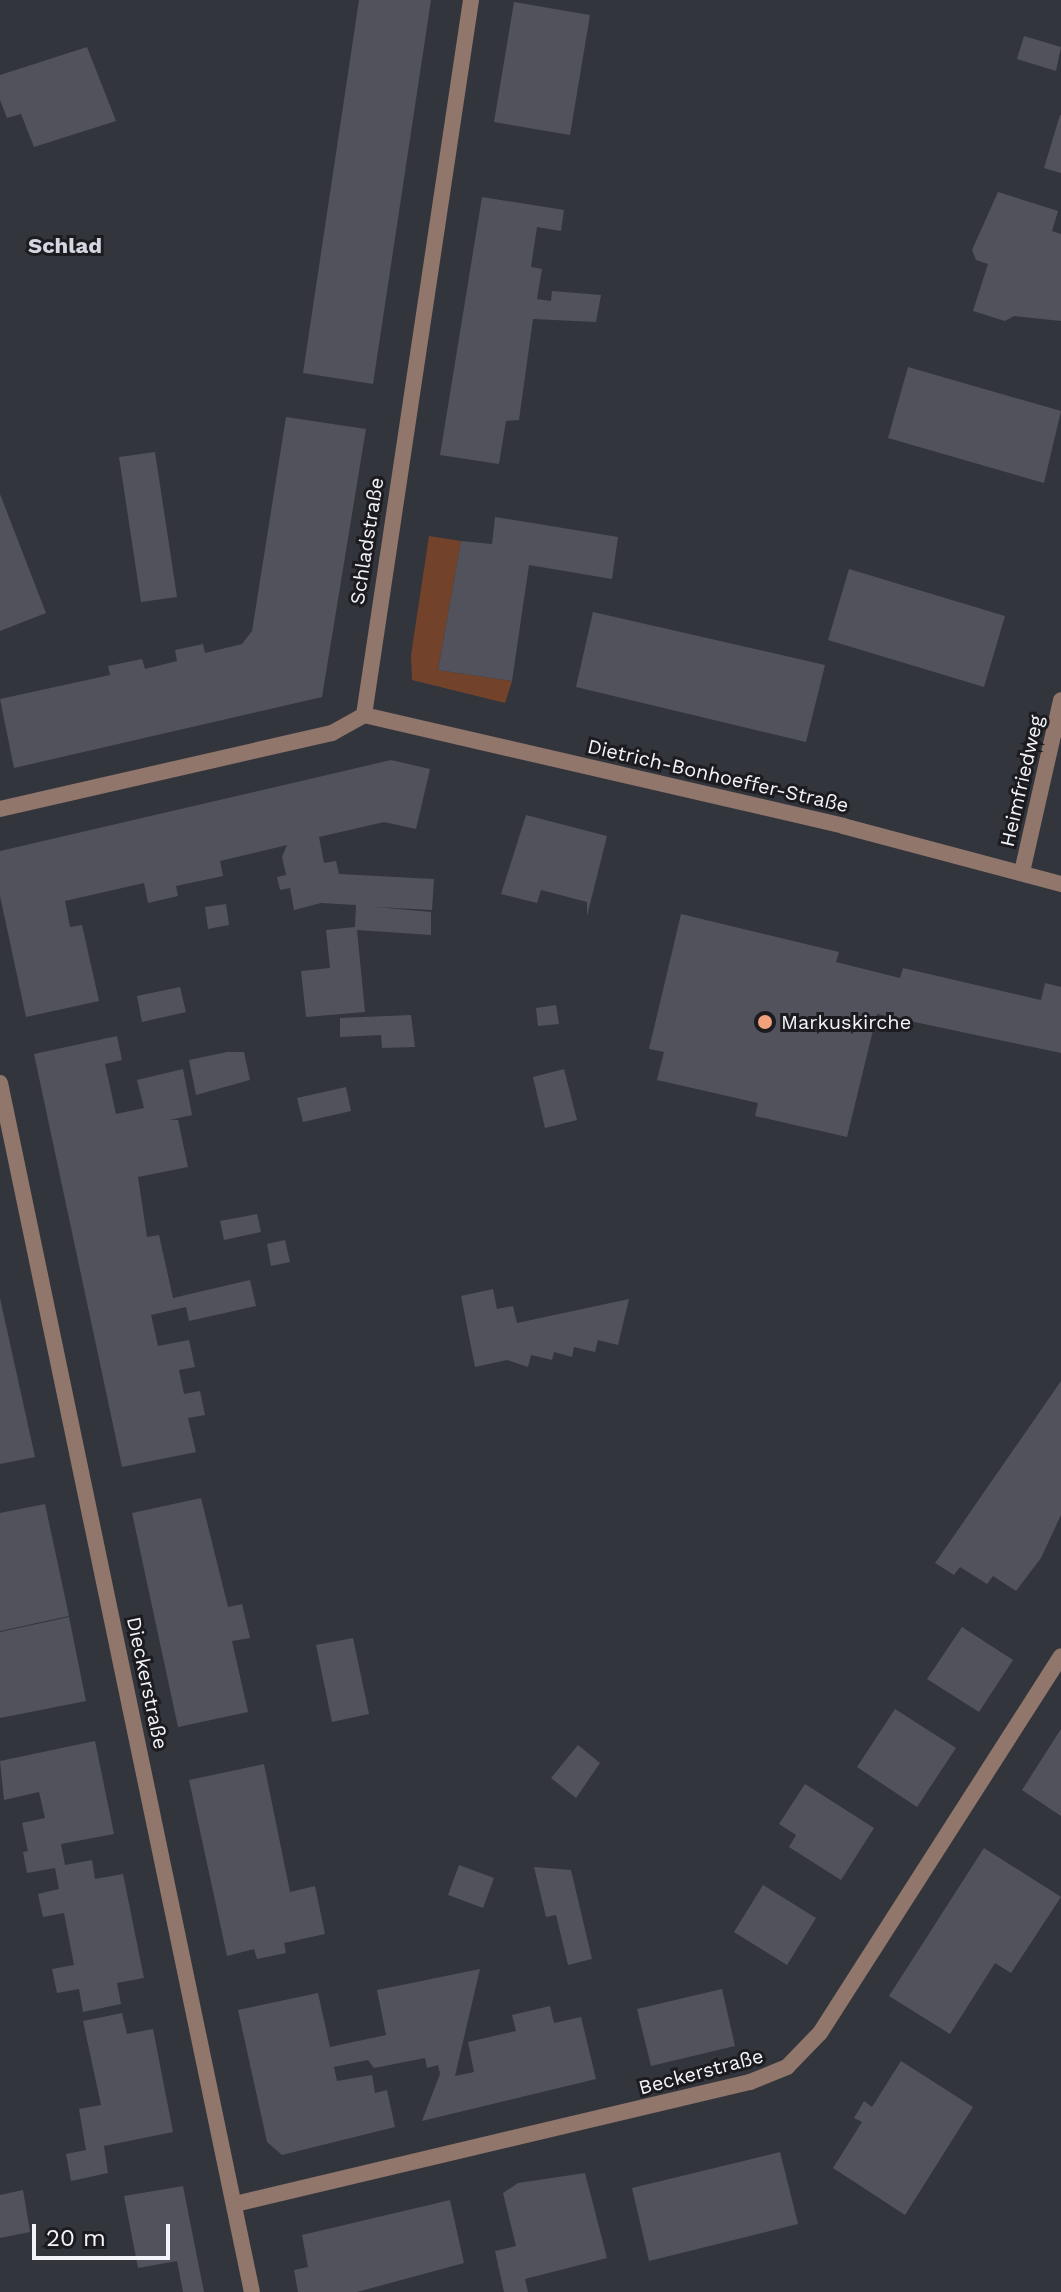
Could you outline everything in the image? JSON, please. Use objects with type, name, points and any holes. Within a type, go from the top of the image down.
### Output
[{"type":"street","name":"Schladstraße","points":[[364,715],[371,646],[471,0]]},
{"type":"street","name":"Heimfriedweg","points":[[1022,872],[1061,700]]},
{"type":"street","points":[[0,809],[332,733],[364,715]]},
{"type":"street","name":"Dietrich-Bonhoeffer-Straße","points":[[364,715],[1022,872],[1061,884]]},
{"type":"street","name":"Dieckerstraße","points":[[0,1083],[252,2292]]},
{"type":"street","name":"Beckerstraße","points":[[235,2204],[750,2082],[787,2067],[820,2033],[1061,1656]]},
{"type":"shaded area","points":[[429,536],[461,541],[438,670],[512,681],[505,703],[412,680],[411,655]]},
{"type":"building","points":[[359,0],[431,0],[373,384],[303,373]]},
{"type":"building","points":[[514,2],[590,15],[570,135],[494,122]]},
{"type":"building","points":[[1024,36],[1061,47],[1056,71],[1017,59]]},
{"type":"building","points":[[87,47],[116,121],[34,147],[21,114],[7,118],[0,100],[0,75]]},
{"type":"building","points":[[1061,115],[1061,173],[1044,168]]},
{"type":"building","points":[[998,192],[1058,211],[1052,231],[1061,234],[1061,321],[1014,316],[1005,321],[973,311],[988,264],[976,260],[972,250]]},
{"type":"building","points":[[482,197],[564,210],[561,231],[537,227],[531,267],[542,269],[537,299],[551,301],[552,291],[601,295],[596,322],[533,319],[519,420],[506,421],[499,464],[440,455]]},
{"type":"building","points":[[908,367],[1061,411],[1044,483],[888,438]]},
{"type":"building","points":[[286,417],[366,429],[322,697],[14,768],[0,699],[110,675],[108,666],[142,659],[145,669],[177,661],[175,650],[203,644],[205,653],[242,644],[252,631]]},
{"type":"building","points":[[155,452],[177,597],[141,602],[119,457]]},
{"type":"building","points":[[0,494],[46,613],[0,631]]},
{"type":"building","points":[[495,517],[618,537],[612,579],[529,565],[512,681],[438,670],[461,541],[492,544]]},
{"type":"building","points":[[849,569],[1005,616],[984,687],[828,640]]},
{"type":"building","points":[[593,612],[825,665],[806,742],[576,687]]},
{"type":"building","points":[[391,760],[430,769],[416,829],[384,822],[319,837],[324,863],[336,861],[339,874],[434,879],[432,910],[376,907],[431,912],[431,935],[357,930],[365,1012],[306,1017],[301,971],[330,968],[326,930],[355,927],[356,905],[321,903],[294,910],[290,888],[280,890],[277,877],[286,875],[282,857],[287,845],[220,861],[223,876],[176,886],[178,896],[148,903],[144,883],[65,901],[70,927],[82,925],[99,1001],[26,1017],[0,896],[0,851]]},
{"type":"building","points":[[526,815],[607,836],[587,916],[587,902],[541,890],[537,903],[501,894]]},
{"type":"building","points":[[226,904],[229,925],[208,929],[205,907]]},
{"type":"building","name":"Markuskirche","points":[[681,914],[839,952],[836,962],[900,978],[903,968],[1041,1000],[1045,983],[1061,987],[1061,1053],[877,1014],[847,1137],[755,1116],[758,1103],[657,1080],[664,1052],[649,1049]]},
{"type":"building","points":[[180,987],[186,1012],[142,1022],[137,996]]},
{"type":"building","points":[[556,1005],[559,1024],[538,1026],[536,1008]]},
{"type":"building","points":[[411,1015],[415,1047],[382,1048],[381,1035],[340,1037],[340,1018]]},
{"type":"building","points":[[117,1036],[122,1060],[105,1064],[116,1114],[144,1108],[137,1080],[183,1069],[192,1115],[170,1120],[178,1120],[188,1167],[138,1177],[147,1237],[159,1235],[173,1298],[250,1280],[256,1306],[189,1321],[186,1307],[151,1315],[158,1346],[189,1340],[195,1367],[179,1370],[184,1394],[200,1391],[205,1415],[188,1418],[196,1452],[122,1467],[34,1054]]},
{"type":"building","points":[[227,1052],[244,1052],[250,1080],[196,1095],[189,1060]]},
{"type":"building","points":[[564,1069],[577,1120],[545,1128],[533,1077]]},
{"type":"building","points":[[346,1087],[351,1111],[303,1122],[297,1098]]},
{"type":"building","points":[[257,1214],[261,1232],[224,1240],[220,1221]]},
{"type":"building","points":[[285,1240],[290,1262],[271,1266],[267,1244]]},
{"type":"building","points":[[493,1289],[497,1309],[513,1306],[517,1323],[629,1299],[618,1345],[598,1340],[595,1352],[574,1347],[572,1357],[554,1352],[552,1360],[531,1355],[528,1367],[507,1360],[475,1367],[461,1296]]},
{"type":"building","points":[[0,1298],[35,1457],[0,1464]]},
{"type":"building","points":[[1061,1381],[1061,1515],[1041,1558],[1016,1591],[993,1576],[987,1584],[960,1567],[954,1575],[935,1563]]},
{"type":"building","points":[[201,1498],[228,1607],[242,1604],[250,1638],[232,1641],[248,1712],[178,1727],[132,1513]]},
{"type":"building","points":[[45,1504],[69,1616],[0,1631],[0,1513]]},
{"type":"building","points":[[69,1617],[86,1701],[0,1718],[0,1632]]},
{"type":"building","points":[[962,1627],[1013,1660],[979,1712],[927,1679]]},
{"type":"building","points":[[353,1638],[369,1714],[332,1722],[316,1645]]},
{"type":"building","points":[[895,1709],[956,1748],[917,1807],[857,1767]]},
{"type":"building","points":[[1061,1729],[1061,1816],[1022,1790]]},
{"type":"building","points":[[95,1741],[114,1834],[61,1844],[65,1865],[92,1860],[95,1879],[123,1874],[144,1978],[117,1983],[121,2004],[83,2012],[79,1989],[57,1993],[52,1969],[74,1965],[64,1913],[43,1917],[38,1894],[59,1889],[55,1868],[27,1873],[23,1852],[28,1851],[22,1823],[45,1818],[39,1792],[4,1800],[0,1761]]},
{"type":"building","points":[[578,1745],[600,1763],[576,1798],[551,1778]]},
{"type":"building","points":[[264,1764],[290,1892],[315,1886],[325,1934],[284,1943],[286,1953],[257,1959],[254,1949],[227,1956],[189,1780]]},
{"type":"building","points":[[805,1784],[874,1828],[841,1880],[789,1847],[796,1835],[779,1824]]},
{"type":"building","points":[[984,1848],[1061,1897],[1011,1973],[995,1963],[950,2034],[889,1996]]},
{"type":"building","points":[[459,1865],[494,1878],[483,1908],[448,1895]]},
{"type":"building","points":[[534,1867],[571,1870],[592,1959],[568,1965],[556,1915],[546,1917]]},
{"type":"building","points":[[763,1885],[816,1918],[787,1965],[734,1932]]},
{"type":"building","points":[[480,1969],[455,2076],[474,2072],[468,2042],[516,2031],[512,2015],[550,2006],[554,2023],[581,2017],[596,2079],[422,2121],[440,2074],[438,2065],[427,2068],[425,2058],[374,2068],[368,2060],[334,2067],[337,2081],[372,2075],[375,2093],[387,2090],[395,2127],[282,2155],[267,2142],[238,2010],[318,1993],[330,2047],[386,2035],[377,1990]]},
{"type":"building","points":[[722,1989],[735,2046],[651,2066],[637,2009]]},
{"type":"building","points":[[122,2013],[127,2034],[153,2029],[173,2132],[104,2146],[108,2173],[71,2181],[66,2154],[86,2150],[79,2109],[101,2105],[83,2021]]},
{"type":"building","points":[[901,2061],[973,2107],[905,2215],[833,2168],[862,2122],[854,2118],[864,2101],[872,2107]]},
{"type":"building","points":[[780,2152],[798,2224],[649,2261],[632,2188]]},
{"type":"building","points":[[585,2173],[607,2258],[525,2279],[528,2292],[504,2292],[495,2251],[516,2246],[503,2193],[518,2183]]},
{"type":"building","points":[[183,2186],[204,2292],[183,2292],[177,2261],[138,2268],[124,2196]]},
{"type":"building","points":[[23,2190],[30,2232],[0,2238],[0,2195]]},
{"type":"building","points":[[450,2200],[464,2263],[357,2292],[298,2292],[294,2270],[308,2267],[302,2235]]},
{"type":"place","name":"Markuskirche","points":[[765,1022]]},
{"type":"district","name":"Schlad","points":[[65,246]]}]
